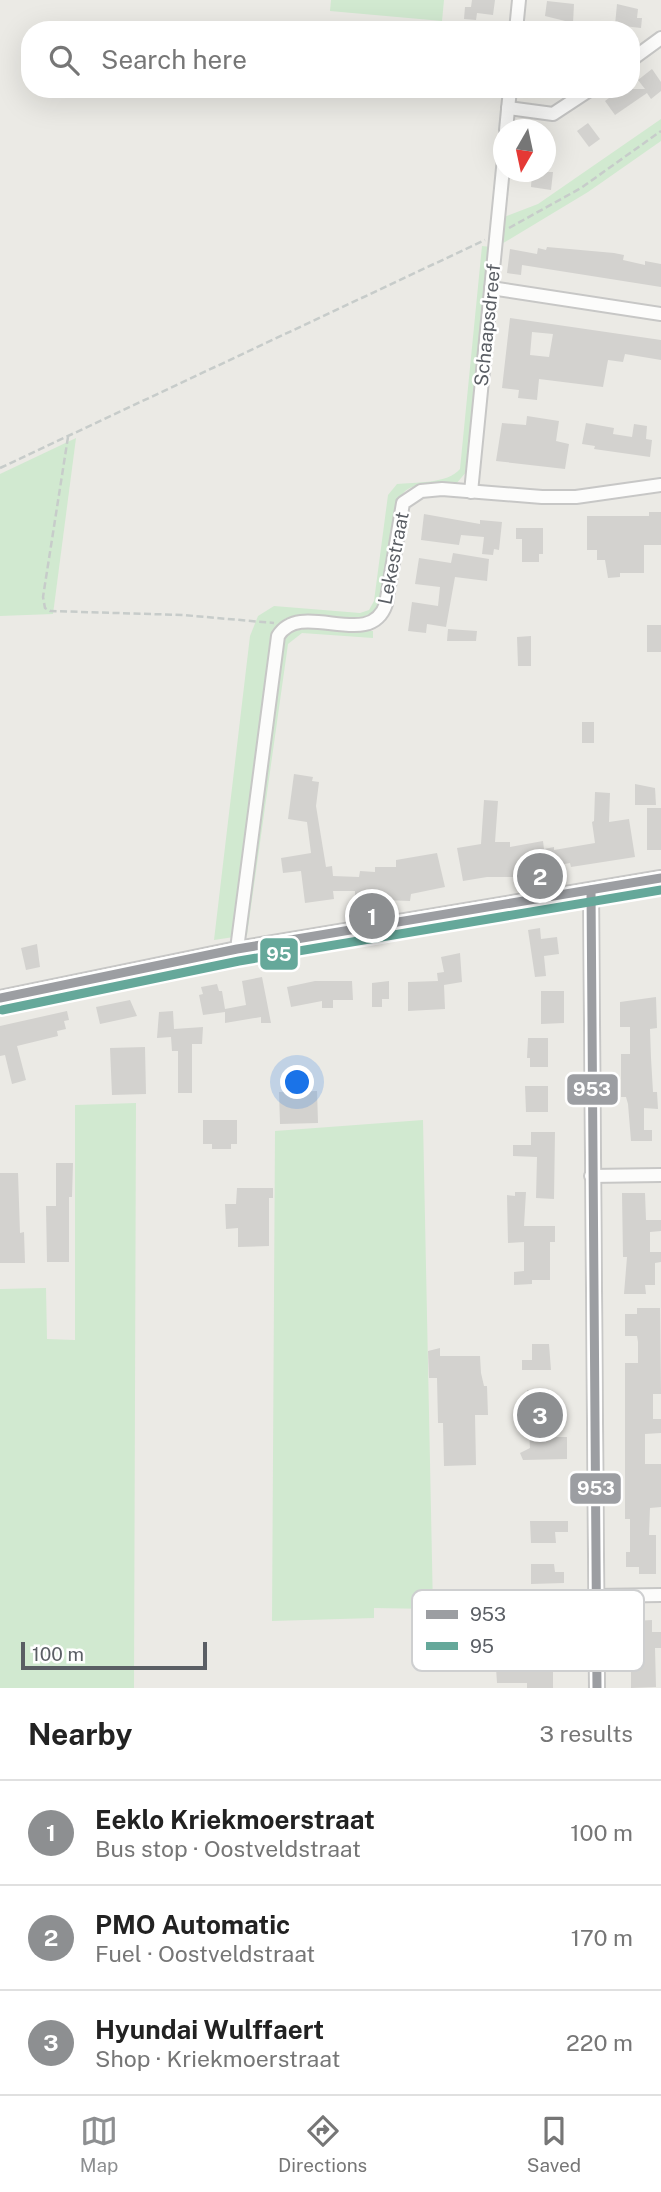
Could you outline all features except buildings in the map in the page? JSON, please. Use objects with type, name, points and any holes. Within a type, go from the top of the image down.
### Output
[{"type":"street","points":[[517,21],[519,0]]},
{"type":"street","points":[[640,53],[661,38]]},
{"type":"street","points":[[507,119],[509,98]]},
{"type":"street","points":[[508,108],[552,114],[577,98]]},
{"type":"street","name":"Schaapsdreef","points":[[471,492],[501,182]]},
{"type":"street","points":[[491,288],[661,314]]},
{"type":"street","name":"Lekestraat","points":[[286,626],[300,622],[371,624],[383,612],[404,503],[421,491],[542,498],[661,485]]},
{"type":"street","points":[[237,948],[278,636],[286,626]]},
{"type":"street","points":[[0,998],[237,948],[661,878]]},
{"type":"street","points":[[591,890],[596,1590]]},
{"type":"street","points":[[591,1176],[661,1175]]},
{"type":"path","points":[[0,468],[496,233],[581,188],[661,131]]},
{"type":"path","points":[[68,437],[43,597],[46,608],[50,611],[183,615],[286,626]]},
{"type":"green space","points":[[331,0],[444,0],[442,21],[330,11]]},
{"type":"green space","points":[[661,119],[661,141],[588,192],[500,245],[504,217],[538,204]]},
{"type":"green space","points":[[482,246],[491,247],[467,471],[456,484],[413,487],[401,496],[392,526],[380,600],[375,612],[355,620],[286,618],[272,632],[269,647],[279,647],[283,638],[292,632],[305,629],[373,631],[373,638],[302,633],[288,644],[247,935],[214,940],[250,636],[258,616],[274,606],[360,613],[369,610],[374,601],[388,495],[397,484],[439,480],[455,474],[460,469]]},
{"type":"green space","points":[[76,438],[53,614],[0,616],[0,474]]},
{"type":"green space","points":[[136,1103],[134,1688],[0,1688],[0,1289],[46,1288],[47,1339],[75,1340],[75,1105]]},
{"type":"green space","points":[[423,1120],[433,1590],[412,1590],[412,1609],[374,1608],[374,1618],[272,1621],[275,1131]]},
{"type":"transit line","name":"953","points":[[0,998],[237,949],[661,878]]},
{"type":"transit line","name":"953","points":[[591,890],[596,1590]]},
{"type":"transit line","name":"95","points":[[2,1010],[239,961],[661,890]]},
{"type":"transit line","name":"953","points":[[597,1671],[597,1688]]},
{"type":"place","name":"PMO Automatic","points":[[540,876]]},
{"type":"place","name":"Eeklo Kriekmoerstraat","points":[[372,916]]},
{"type":"place","name":"Hyundai Wulffaert","points":[[540,1415]]}]
